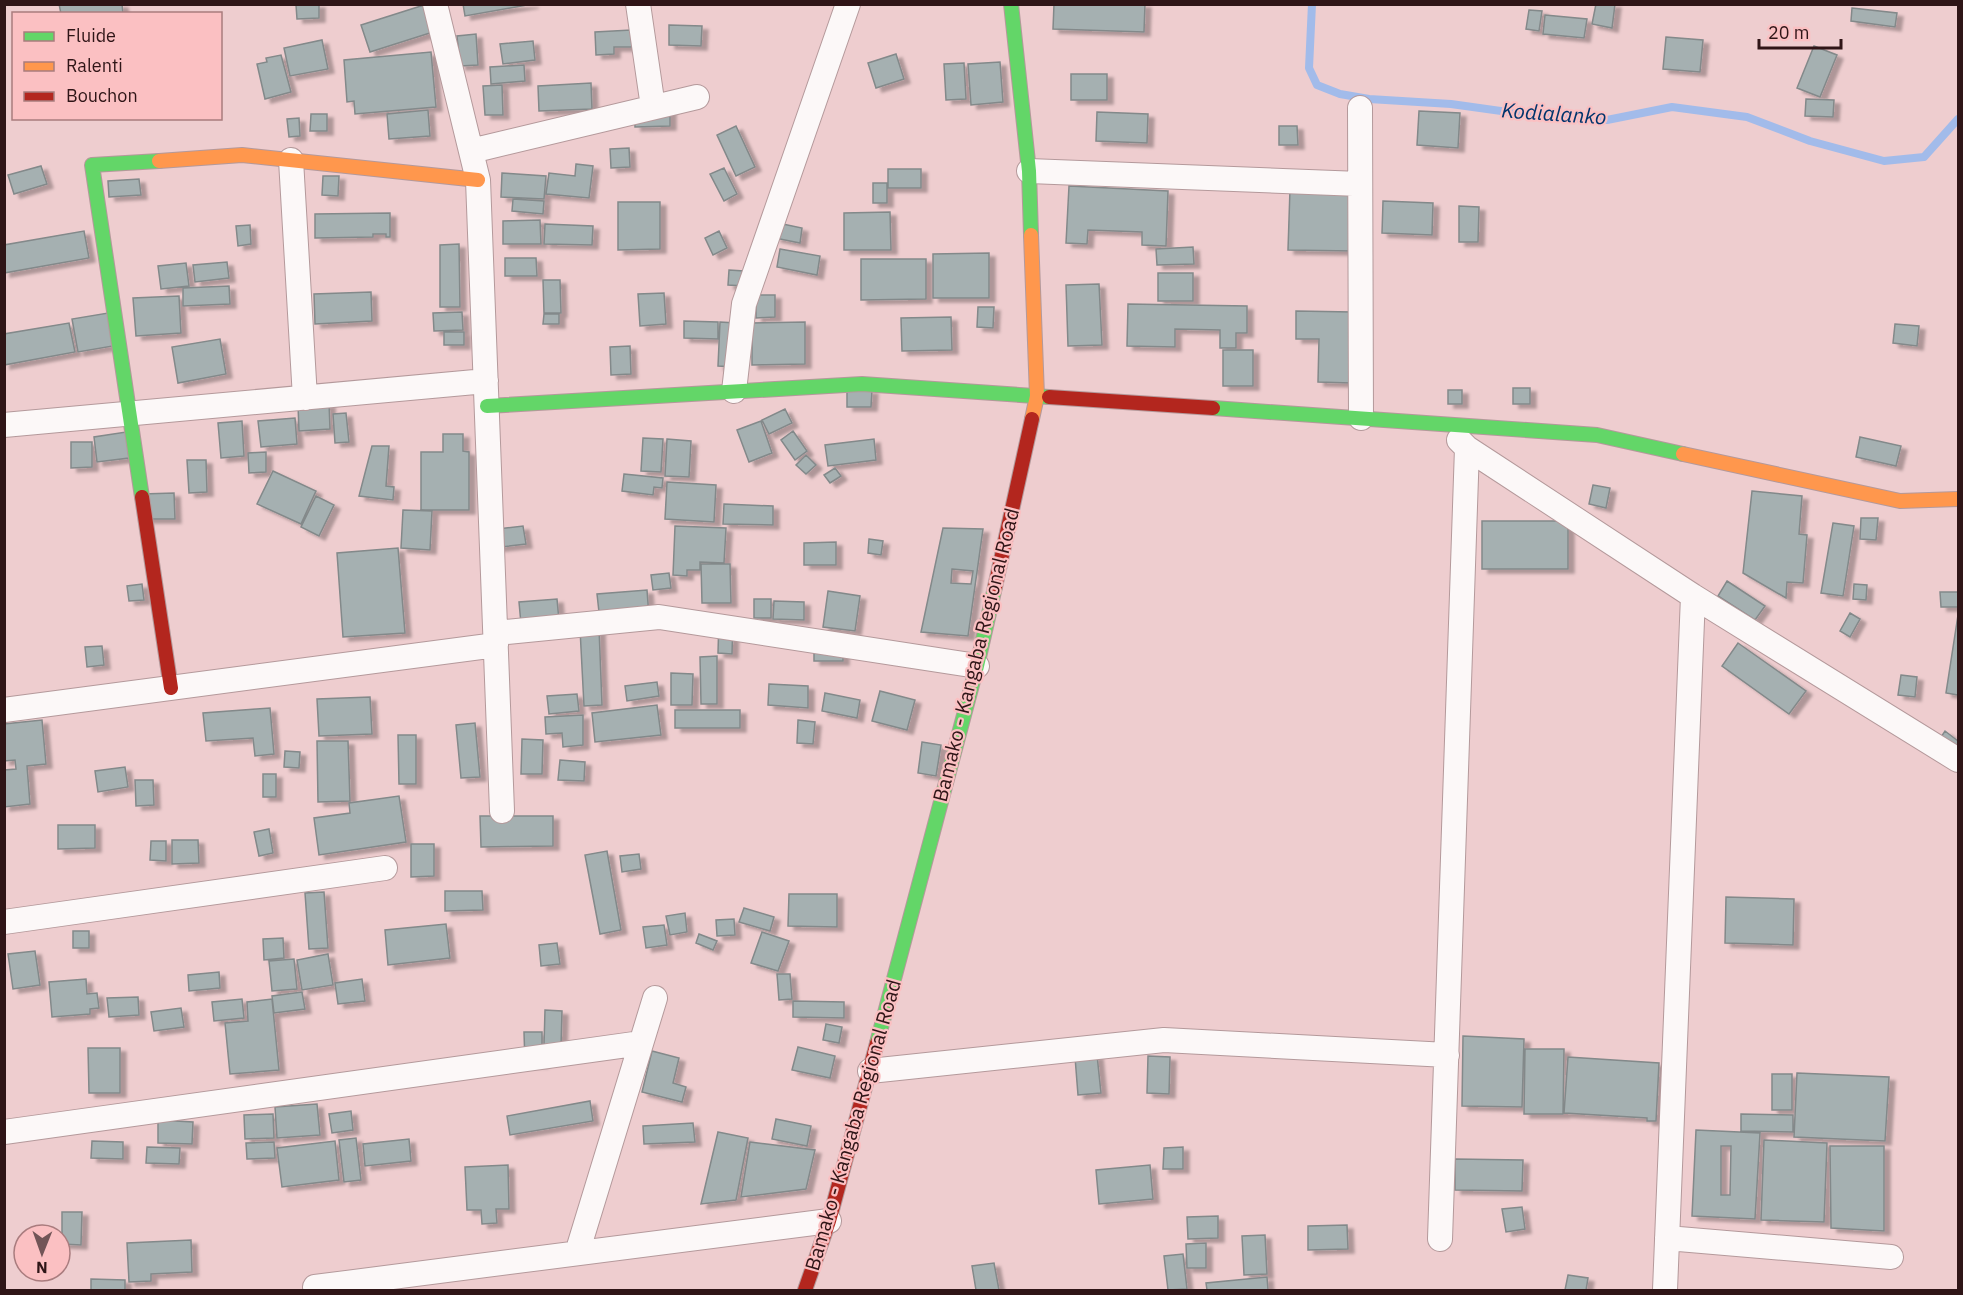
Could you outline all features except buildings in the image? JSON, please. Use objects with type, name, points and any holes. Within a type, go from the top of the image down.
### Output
[{"type":"street","points":[[435,4],[478,180],[502,811]]},
{"type":"street","points":[[638,4],[653,107]]},
{"type":"street","points":[[734,391],[744,304],[848,4]]},
{"type":"street","name":"Bamako - Kangaba Regional Road","points":[[805,1290],[829,1221],[977,666],[1037,396],[1029,171],[1011,4]]},
{"type":"street","points":[[471,151],[696,97]]},
{"type":"street","points":[[1360,108],[1361,418]]},
{"type":"street","points":[[171,688],[92,165],[242,155],[478,180]]},
{"type":"street","points":[[291,160],[305,398]]},
{"type":"street","points":[[1029,171],[1360,184]]},
{"type":"street","points":[[4,425],[486,381]]},
{"type":"street","points":[[487,406],[862,384],[1597,435],[1900,501],[1959,500]]},
{"type":"street","points":[[1442,424],[1467,448],[1693,596],[1959,760]]},
{"type":"street","points":[[1440,1239],[1467,448]]},
{"type":"street","points":[[1665,1290],[1693,596]]},
{"type":"street","points":[[4,710],[659,617],[977,666]]},
{"type":"street","points":[[4,922],[386,868]]},
{"type":"street","points":[[577,1253],[655,998]]},
{"type":"street","points":[[870,1071],[1164,1040],[1447,1055]]},
{"type":"street","points":[[4,1132],[641,1043]]},
{"type":"street","points":[[315,1287],[829,1221]]},
{"type":"street","points":[[1667,1238],[1891,1257]]},
{"type":"waterway","name":"Kodialanko","points":[[1312,4],[1309,68],[1317,85],[1340,94],[1369,99],[1451,104],[1537,116],[1607,120],[1672,107],[1747,117],[1810,141],[1884,161],[1924,157],[1958,119]]},
{"type":"traffic: fast","points":[[1011,4],[1029,171],[1031,235]]},
{"type":"traffic: fast","points":[[142,497],[92,165],[159,161]]},
{"type":"traffic: fast","points":[[487,406],[862,384],[1049,397]]},
{"type":"traffic: fast","points":[[1213,408],[1597,435],[1683,454]]},
{"type":"traffic: fast","points":[[877,1043],[977,666],[995,587]]},
{"type":"traffic: slow","points":[[159,161],[242,155],[478,180]]},
{"type":"traffic: slow","points":[[1031,235],[1037,396],[1032,419]]},
{"type":"traffic: slow","points":[[1683,454],[1900,501],[1958,499]]},
{"type":"traffic: jam","points":[[1049,397],[1213,408]]},
{"type":"traffic: jam","points":[[995,587],[1032,419]]},
{"type":"traffic: jam","points":[[142,497],[171,688]]},
{"type":"traffic: jam","points":[[805,1290],[829,1221],[877,1043]]}]
